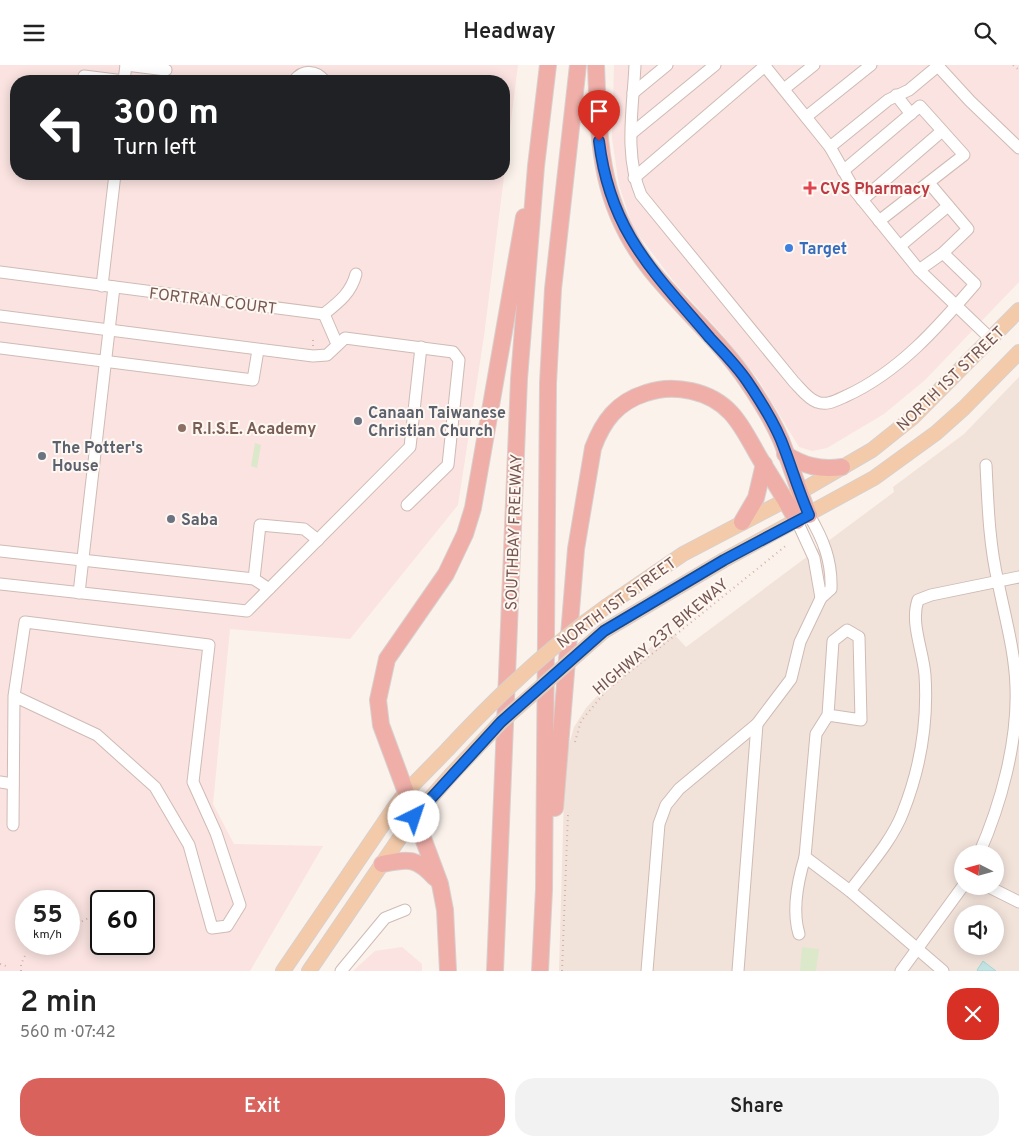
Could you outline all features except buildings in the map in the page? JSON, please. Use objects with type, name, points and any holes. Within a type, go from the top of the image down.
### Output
[{"type":"highway","name":"SOUTHBAY FREEWAY","points":[[495,971],[519,379],[536,166],[548,65]]},
{"type":"highway","name":"SOUTHBAY FREEWAY","points":[[540,971],[544,889],[548,383],[553,289],[578,65]]},
{"type":"highway","points":[[596,65],[597,122],[601,160],[611,198],[626,233],[650,269],[746,379],[765,409],[785,454],[792,496]]},
{"type":"highway","points":[[448,971],[446,910],[440,884],[382,725],[378,700],[387,659],[446,574],[465,534],[479,481],[519,240],[536,166]]},
{"type":"highway","points":[[544,889],[552,862],[558,754],[576,549],[589,466],[598,434],[612,413],[632,397],[654,390],[677,389],[700,394],[720,403],[730,412],[764,464],[792,496],[803,518]]},
{"type":"highway","points":[[785,454],[800,463],[817,468],[842,467]]},
{"type":"highway","points":[[742,522],[756,498],[764,464]]},
{"type":"highway","points":[[382,864],[412,860],[425,867],[440,884]]},
{"type":"main road","name":"NORTH 1ST STREET","points":[[283,971],[406,792],[523,674],[569,633],[668,563],[872,450],[901,428],[1019,310]]},
{"type":"main road","name":"NORTH 1ST STREET","points":[[309,971],[414,817],[450,776],[525,699],[604,631],[724,560],[850,493],[911,453],[964,408],[1019,352]]},
{"type":"street","points":[[126,65],[166,70]]},
{"type":"street","points":[[635,65],[631,160],[634,178],[648,203],[794,382],[817,402],[829,403],[859,390],[892,369],[915,349],[975,284],[943,253]]},
{"type":"street","points":[[634,93],[666,65]]},
{"type":"street","points":[[632,133],[715,65]]},
{"type":"street","points":[[634,178],[765,65],[830,147],[862,200],[919,270],[992,339]]},
{"type":"street","points":[[784,89],[814,65]]},
{"type":"street","points":[[806,117],[871,65]]},
{"type":"street","points":[[830,147],[896,95],[909,90],[938,65],[1019,148]]},
{"type":"street","points":[[300,75],[306,72],[320,75]]},
{"type":"street","points":[[896,95],[911,114]]},
{"type":"street","points":[[843,171],[920,105],[964,155],[880,221]]},
{"type":"street","points":[[862,200],[942,131]]},
{"type":"street","points":[[80,593],[109,330],[108,286],[114,180]]},
{"type":"street","points":[[919,270],[943,253],[968,229],[929,183]]},
{"type":"street","points":[[900,246],[948,206]]},
{"type":"street","name":"FORTRAN COURT","points":[[0,272],[324,314]]},
{"type":"street","points":[[338,344],[324,314],[346,295],[353,286],[356,273]]},
{"type":"street","points":[[0,316],[258,350],[327,355],[345,338],[453,352],[459,360],[448,465],[407,505]]},
{"type":"street","points":[[0,584],[247,611],[410,447],[421,347]]},
{"type":"street","points":[[0,348],[253,380],[258,350]]},
{"type":"street","points":[[983,845],[996,814],[1011,749],[1016,688],[1008,628],[997,581],[989,532],[986,465]]},
{"type":"street","points":[[647,971],[659,824],[666,805],[679,789],[757,724],[791,679],[800,642],[821,598],[831,589],[832,569],[826,549],[803,518]]},
{"type":"street","points":[[254,579],[260,525],[304,529],[318,541]]},
{"type":"street","points":[[0,551],[254,579],[269,589]]},
{"type":"street","points":[[850,891],[877,855],[903,814],[921,753],[927,705],[925,669],[914,612],[918,600],[931,595],[1019,577]]},
{"type":"street","points":[[13,825],[14,696],[25,622],[209,645],[193,782],[216,833],[240,905],[227,926],[212,929],[189,845],[155,787],[97,735],[14,696]]},
{"type":"street","points":[[799,935],[796,913],[800,875],[805,857],[816,734],[828,715],[832,641],[847,630],[859,637],[861,720],[828,715]]},
{"type":"street","points":[[738,971],[757,724]]},
{"type":"street","points":[[0,782],[13,784]]},
{"type":"street","points":[[805,857],[850,891],[943,971]]},
{"type":"street","points":[[901,971],[916,947],[956,895]]},
{"type":"street","points":[[1004,895],[1019,902]]},
{"type":"street","points":[[341,971],[385,918],[404,910]]},
{"type":"path","points":[[1013,65],[1019,70]]},
{"type":"path","name":"HIGHWAY 237 BIKEWAY","points":[[574,745],[581,721],[606,691],[788,544]]},
{"type":"path","points":[[562,971],[568,808]]},
{"type":"path","points":[[21,971],[21,963],[25,956]]},
{"type":"path","points":[[0,964],[6,966]]},
{"type":"shaded area","points":[[0,65],[518,65],[510,129],[510,75],[10,75],[10,180],[504,180],[484,336],[458,505],[350,639],[230,629],[213,804],[234,844],[323,846],[250,971],[0,971]]},
{"type":"shaded area","points":[[614,65],[1019,65],[1019,282],[925,380],[884,414],[827,448],[812,451],[799,447],[758,379],[722,334],[675,283],[633,228],[619,185],[612,138]]},
{"type":"shaded area","points":[[1019,377],[1019,971],[559,971],[565,759],[574,727],[586,708],[600,693],[598,689],[671,631],[686,647],[894,492],[893,487],[964,434]]},
{"type":"shaded area","points":[[402,947],[422,964],[422,971],[353,971],[375,951]]},
{"type":"green space","points":[[255,443],[261,445],[257,468],[251,466]]},
{"type":"green space","points":[[802,947],[819,949],[816,971],[800,971]]},
{"type":"water","points":[[983,961],[996,971],[978,971]]},
{"type":"place","name":"CVS Pharmacy","points":[[810,188]]},
{"type":"place","name":"Target","points":[[789,248]]},
{"type":"place","name":"Canaan Taiwanese Christian Church","points":[[358,421]]},
{"type":"place","name":"R.I.S.E. Academy","points":[[182,428]]},
{"type":"place","name":"The Potter's House","points":[[42,456]]},
{"type":"place","name":"Saba","points":[[171,519]]},
{"type":"route","points":[[414,817],[501,722],[538,687],[604,631],[724,560],[809,515],[799,493],[781,441],[765,409],[746,379],[650,269],[626,233],[611,198],[601,160],[599,141]]}]
